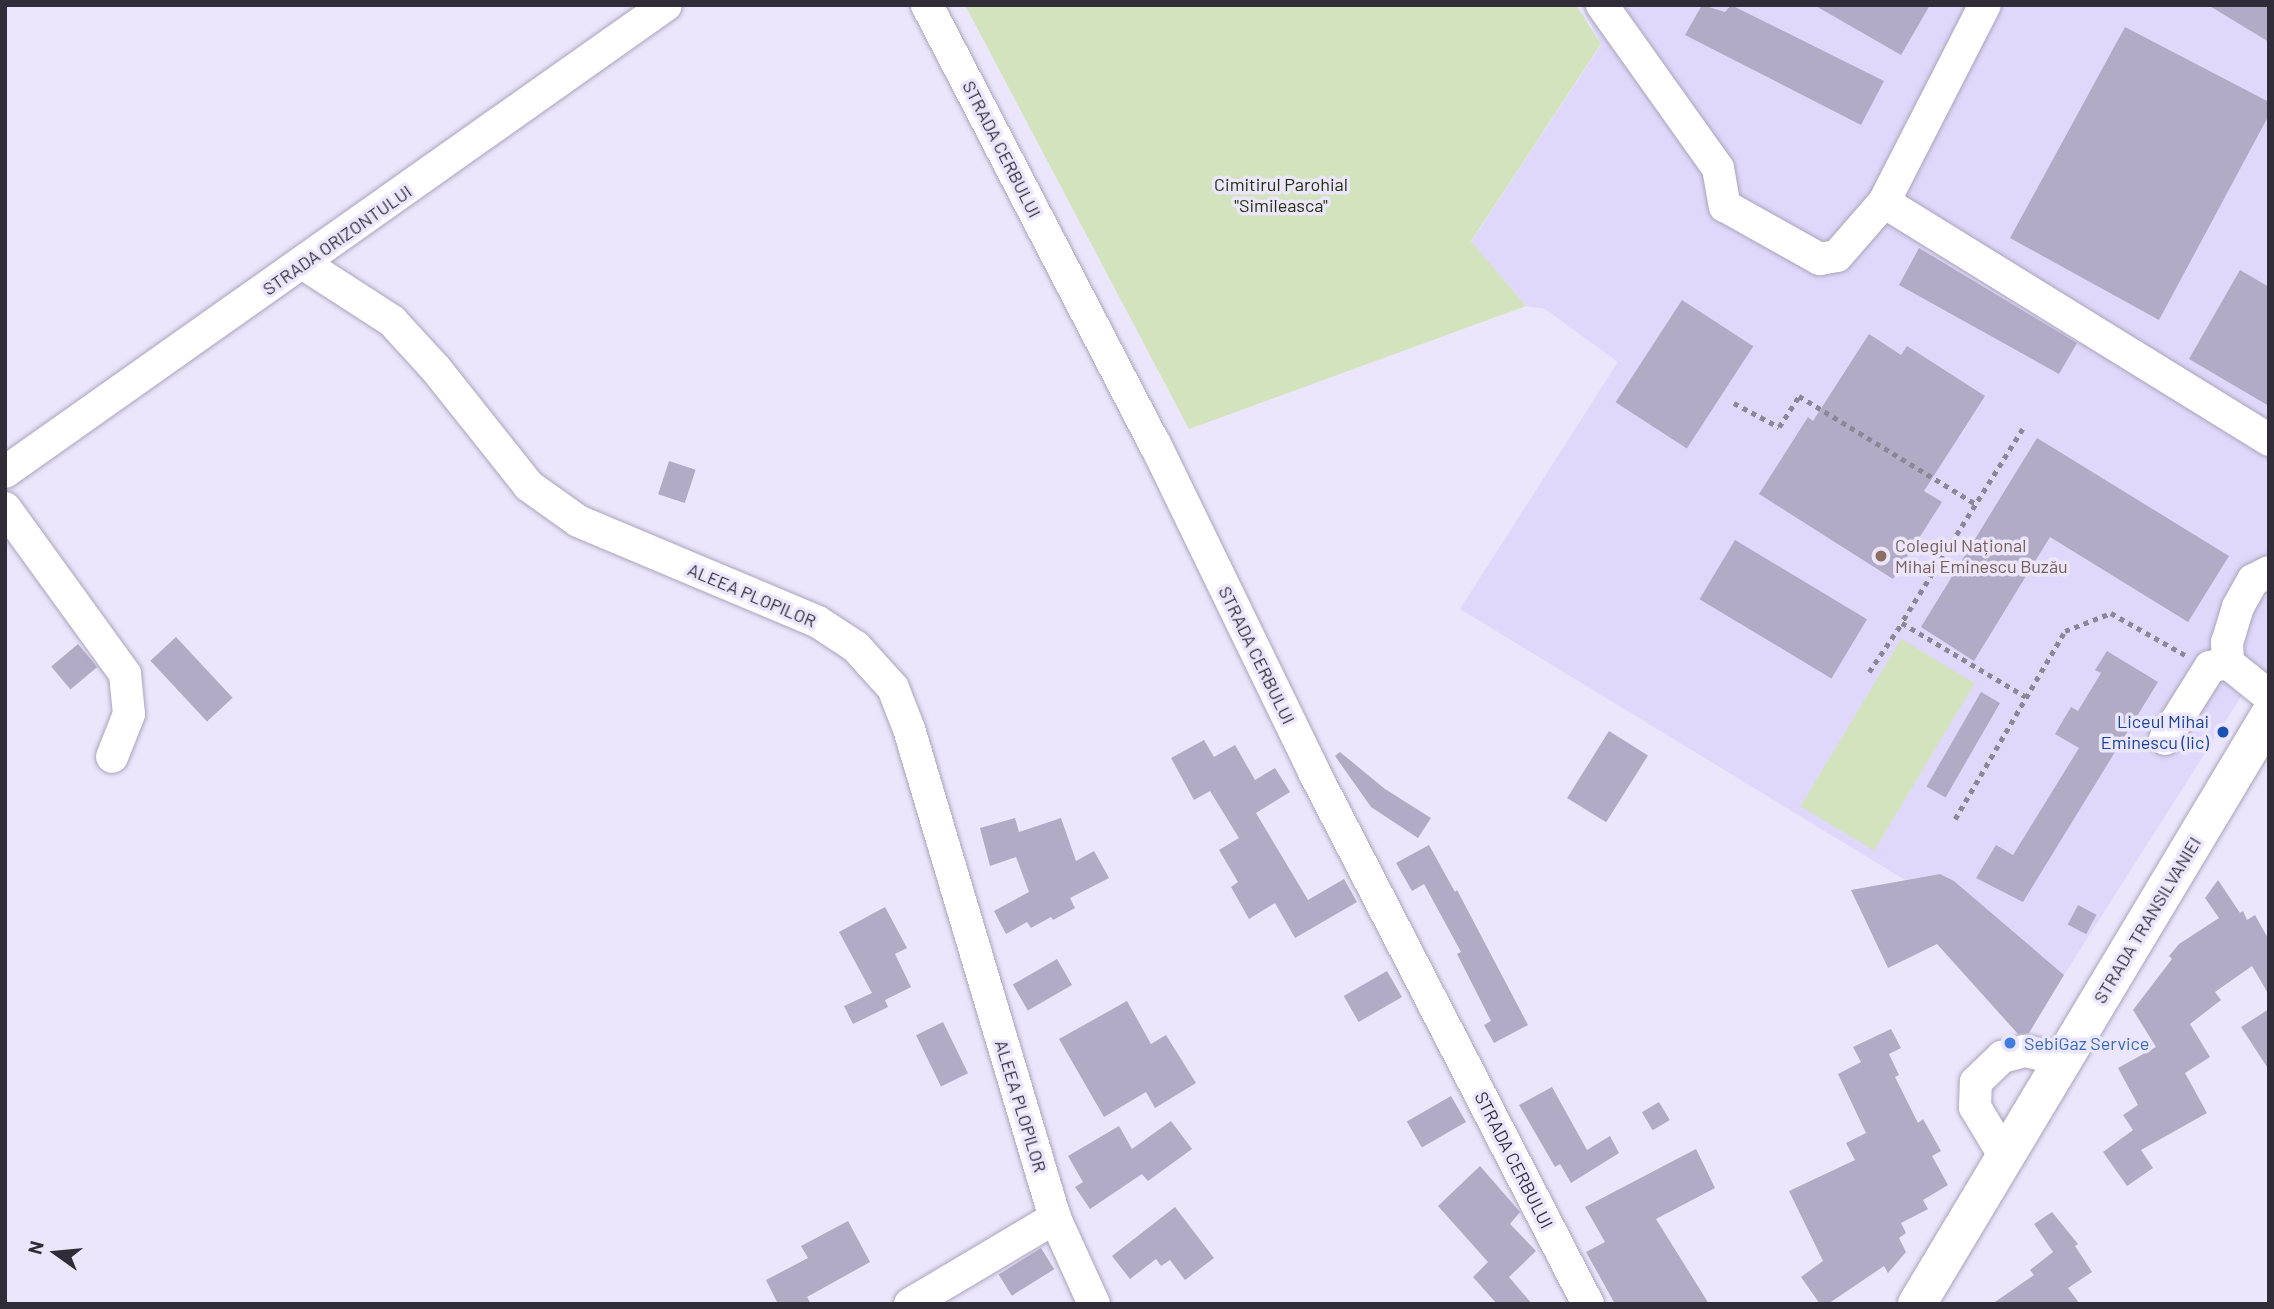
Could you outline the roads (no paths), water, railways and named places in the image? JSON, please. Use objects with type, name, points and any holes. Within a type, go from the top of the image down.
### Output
[{"type":"main road","name":"STRADA TRANSILVANIEI","points":[[1917,1304],[2269,716]]},
{"type":"street","name":"STRADA ORIZONTULUI","points":[[5,472],[304,264],[666,5]]},
{"type":"street","name":"STRADA CERBULUI","points":[[927,5],[1149,431],[1314,772],[1588,1304]]},
{"type":"street","points":[[1602,5],[1718,168],[1725,206],[1820,259],[1837,256],[1884,202],[1985,5]]},
{"type":"street","points":[[1884,202],[2269,440]]},
{"type":"street","name":"ALEEA PLOPILOR","points":[[304,264],[392,321],[436,369],[529,486],[578,521],[818,622],[856,647],[892,688],[913,742],[1055,1217],[1094,1304]]},
{"type":"street","points":[[5,508],[125,674],[129,713],[112,757]]},
{"type":"street","points":[[2165,739],[2222,657],[2238,607],[2253,580],[2269,572]]},
{"type":"street","points":[[2222,657],[2269,696]]},
{"type":"street","points":[[2005,1157],[1975,1107],[1976,1082],[2002,1057],[2025,1051],[2063,1060]]},
{"type":"street","points":[[910,1304],[1055,1217]]},
{"type":"place","name":"Colegiul Național Mihai Eminescu Buzău","points":[[1881,556]]},
{"type":"place","name":"Liceul Mihai Eminescu (lic)","points":[[2223,732]]},
{"type":"place","name":"SebiGaz Service","points":[[2010,1043]]},
{"type":"park label","name":"Cimitirul Parohial \"Simileasca\"","points":[[1281,195]]}]
